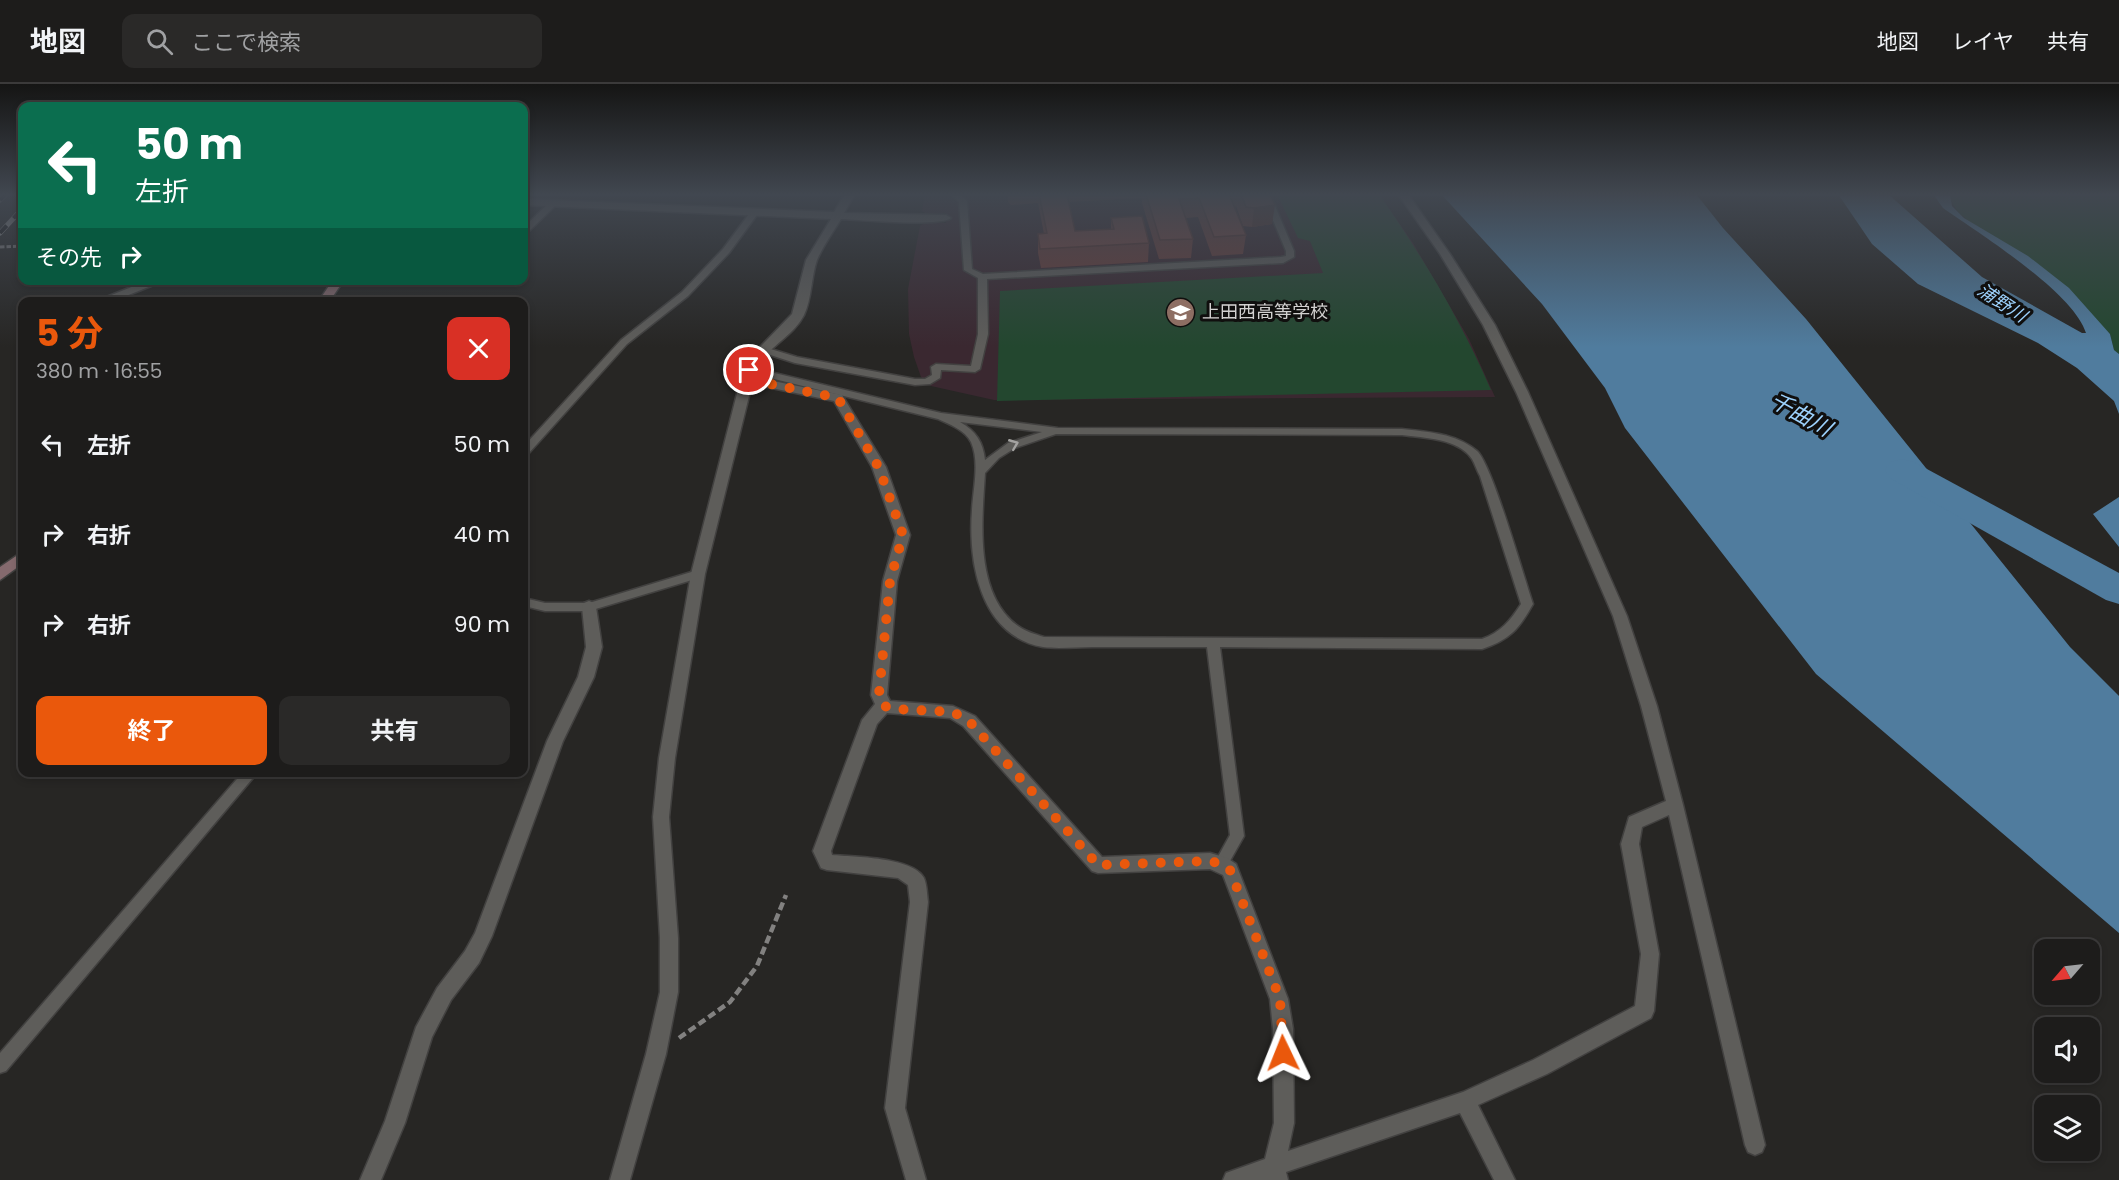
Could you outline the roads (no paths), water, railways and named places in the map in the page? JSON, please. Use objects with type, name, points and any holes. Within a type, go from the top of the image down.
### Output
[{"type":"street","points":[[620,1180],[656,1054],[669,992],[669,939],[660,817],[667,758],[698,574],[748,374],[764,350],[784,332],[798,315],[812,260],[820,245]]},
{"type":"street","points":[[1439,245],[1489,325],[1522,392],[1620,616],[1649,706],[1675,805],[1755,1145]]},
{"type":"street","points":[[130,297],[152,285]]},
{"type":"street","points":[[326,297],[335,285]]},
{"type":"street","points":[[748,374],[838,398],[879,468],[903,535],[890,581],[885,617],[879,694],[884,706]]},
{"type":"street","points":[[0,575],[18,560]]},
{"type":"street","points":[[370,1180],[395,1123],[423,1034],[444,994],[472,957],[483,936],[555,741],[586,678],[594,647],[589,607]]},
{"type":"street","points":[[884,706],[895,709],[953,712],[969,721],[1098,865],[1210,861],[1230,870],[1280,999],[1283,1029],[1284,1123],[1276,1173]]},
{"type":"street","points":[[884,706],[870,720],[822,851],[827,862],[902,871],[916,881],[919,902],[895,1108],[916,1180]]},
{"type":"street","points":[[1233,1180],[1276,1173],[1465,1101],[1540,1067],[1644,1011],[1650,954],[1630,844],[1635,822],[1675,805]]},
{"type":"street","points":[[1465,1101],[1505,1180]]},
{"type":"lane","points":[[528,448],[624,342],[685,294],[730,245]]},
{"type":"lane","points":[[967,245],[968,270],[982,277],[1283,260],[1290,257],[1288,245]]},
{"type":"lane","points":[[764,350],[795,360],[915,382],[927,382],[936,376],[936,367],[975,369],[983,334],[982,277]]},
{"type":"lane","points":[[748,374],[941,416],[1058,431],[1402,432],[1435,436],[1458,443],[1475,455],[1485,476],[1527,604],[1514,626],[1501,637],[1482,644],[1043,642],[1015,630],[1001,616],[982,578],[976,515],[979,450],[974,437],[941,416]]},
{"type":"lane","points":[[979,473],[1003,449],[1018,442],[1058,431]]},
{"type":"lane","points":[[528,603],[545,607],[589,607],[698,574]]},
{"type":"lane","points":[[1213,643],[1237,836],[1221,864]]},
{"type":"lane","points":[[0,1065],[248,777]]},
{"type":"water","points":[[1488,245],[1739,245],[1806,319],[2070,647],[2119,696],[2119,933],[1816,674],[1625,428],[1605,388],[1542,304]]},
{"type":"water","name":"浦野川","points":[[1873,245],[1946,245],[1982,277],[2082,333],[2086,333],[2078,317],[2045,282],[1997,245],[2010,245],[2028,256],[2069,288],[2110,334],[2114,350],[2119,354],[2119,414],[2114,401],[2077,368],[2038,343],[1918,284]]},
{"type":"water","points":[[2119,497],[2119,547],[2093,514]]},
{"type":"waterway","name":"千曲川","points":[[1902,470],[2119,590]]},
{"type":"place","name":"上田西高等学校","points":[[1181,312]]}]
